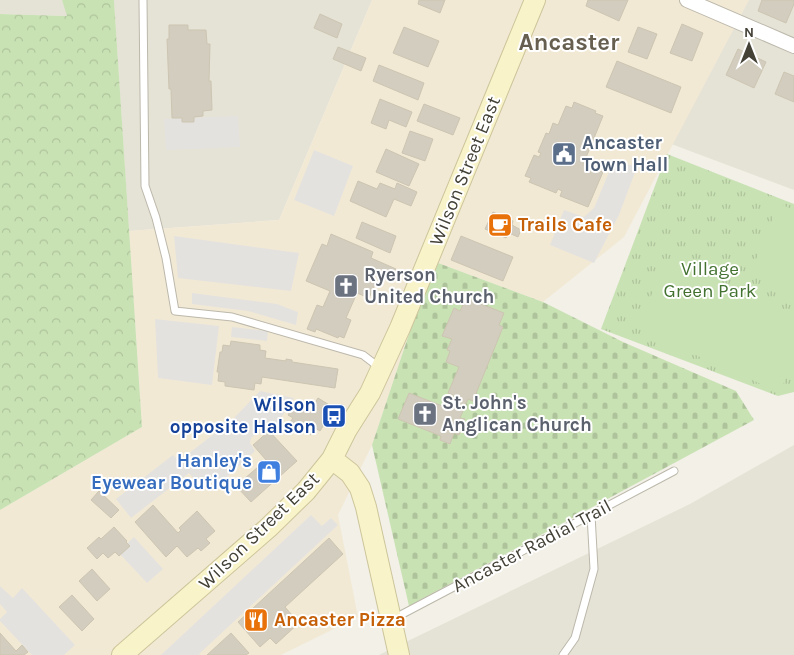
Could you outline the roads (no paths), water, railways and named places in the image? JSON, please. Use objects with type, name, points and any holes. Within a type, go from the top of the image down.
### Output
[{"type":"main road","name":"Wilson Street East","points":[[122,655],[268,528],[306,491],[332,459],[382,369],[535,0]]},
{"type":"main road","points":[[332,459],[350,473],[360,488],[366,507],[399,655]]},
{"type":"street","points":[[687,0],[794,46]]},
{"type":"lane","points":[[143,0],[145,186],[156,218],[166,258],[175,311],[232,317],[363,355],[382,369]]},
{"type":"lane","name":"Ancaster Radial Trail","points":[[391,620],[674,471]]},
{"type":"lane","points":[[563,655],[575,638],[594,569],[591,515]]},
{"type":"place","name":"Ancaster Town Hall","points":[[564,154]]},
{"type":"place","name":"Trails Cafe","points":[[500,225]]},
{"type":"place","name":"Ryerson United Church","points":[[346,286]]},
{"type":"place","name":"St. John's Anglican Church","points":[[425,414]]},
{"type":"place","name":"Wilson opposite Halson","points":[[334,416]]},
{"type":"place","name":"Hanley's Eyewear Boutique","points":[[269,472]]},
{"type":"place","name":"Ancaster Pizza","points":[[256,620]]},
{"type":"district","name":"Ancaster","points":[[569,42]]},
{"type":"park label","name":"Village Green Park","points":[[710,280]]}]
